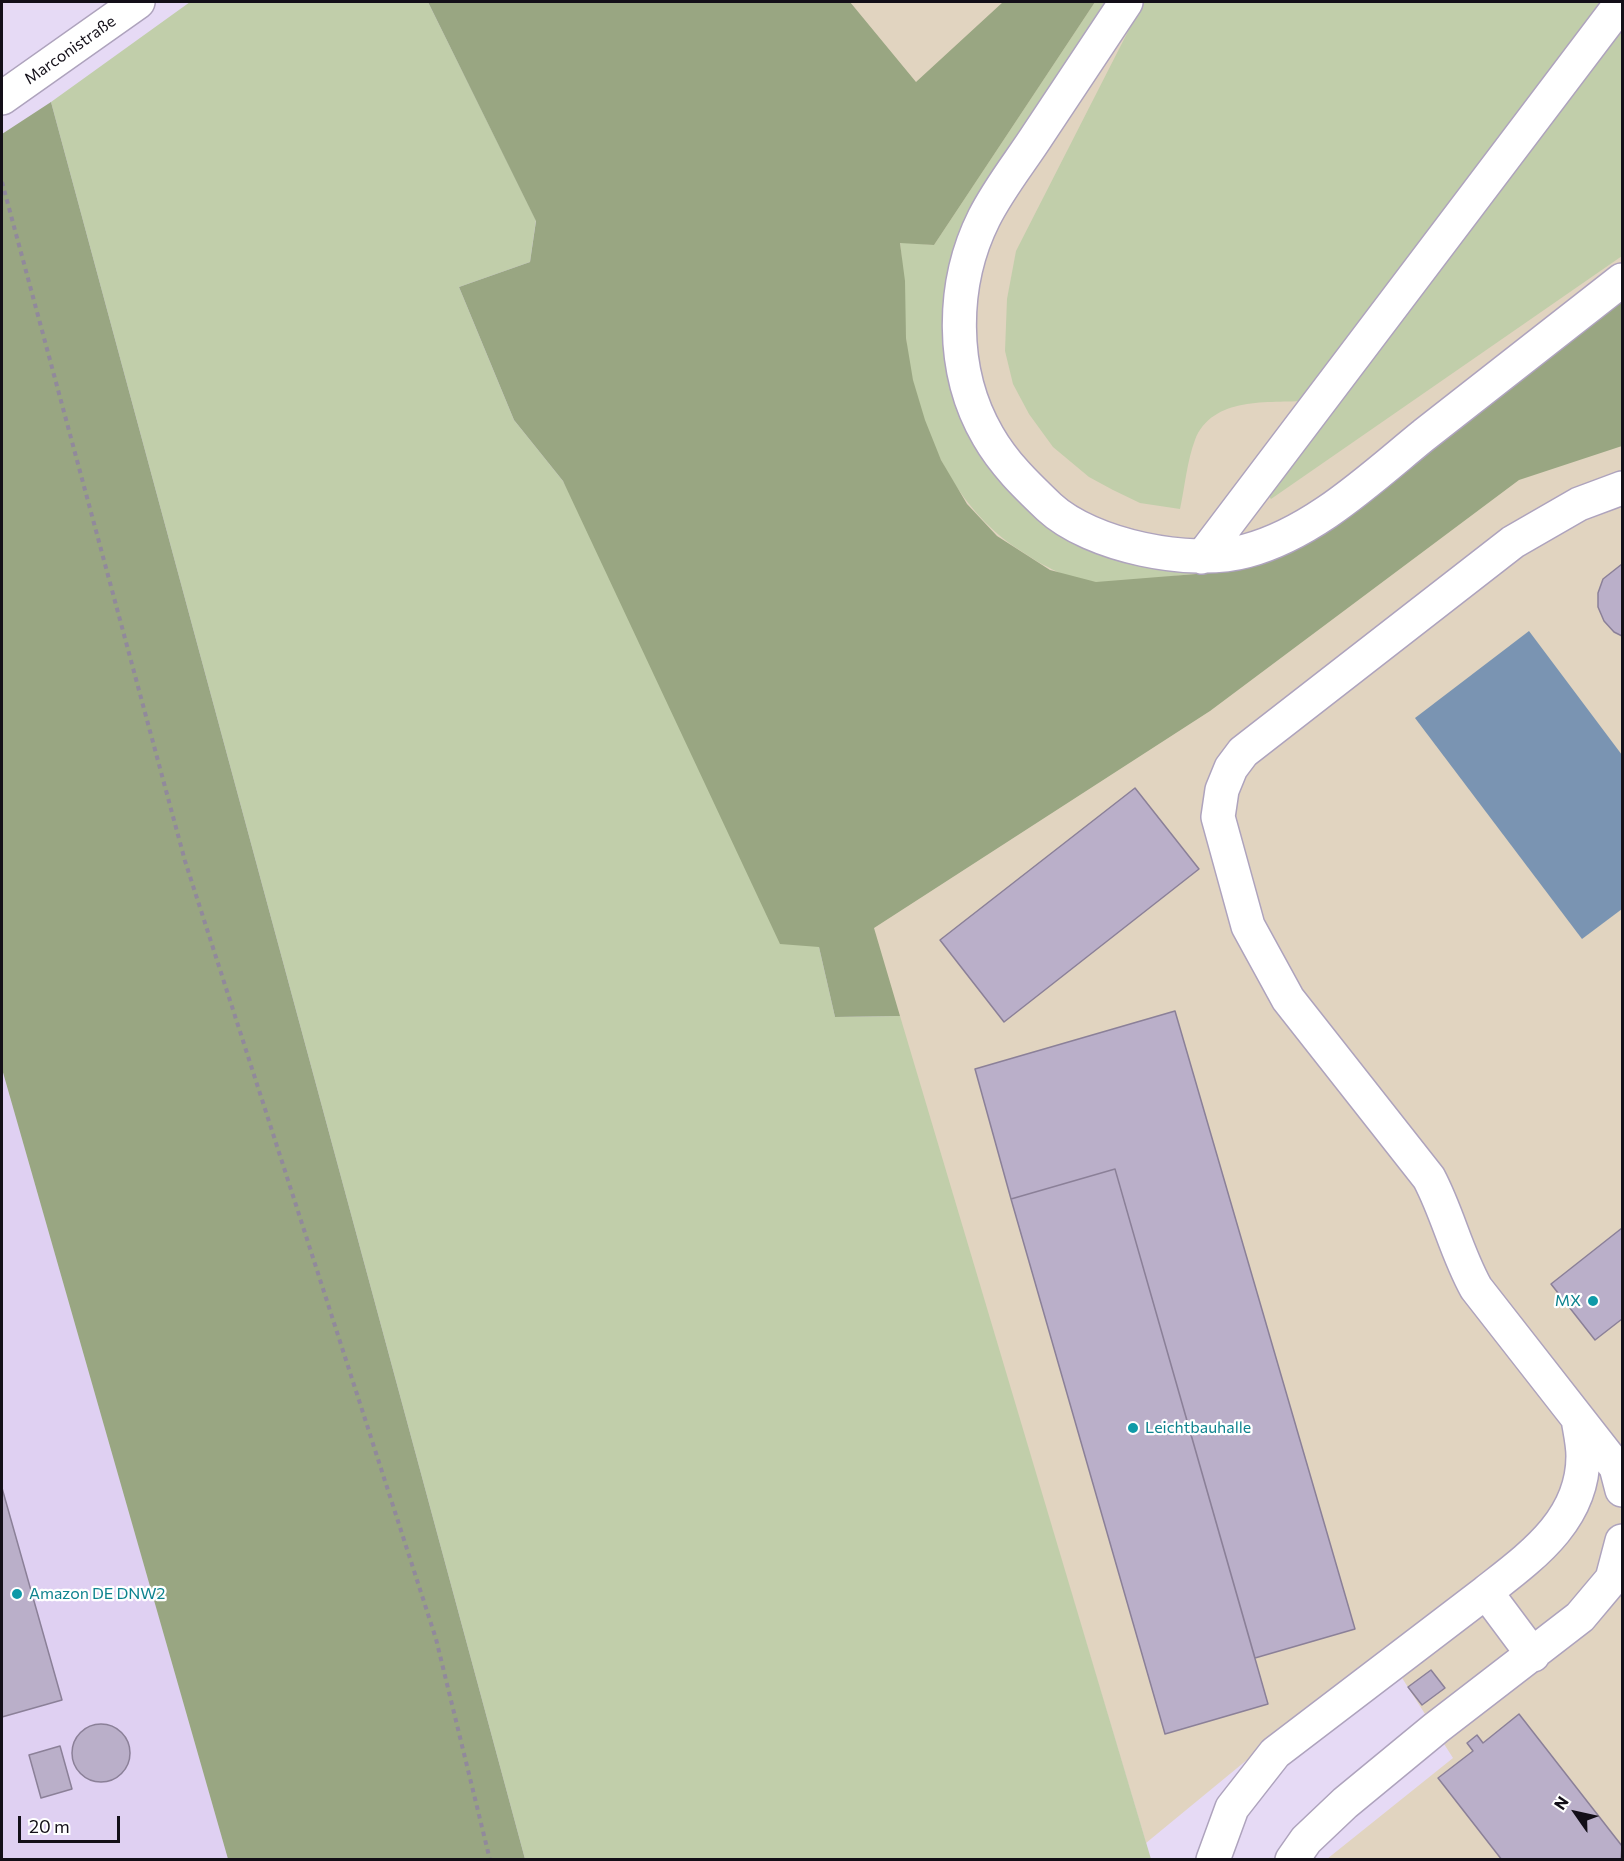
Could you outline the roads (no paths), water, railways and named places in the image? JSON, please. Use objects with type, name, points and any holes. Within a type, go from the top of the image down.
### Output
[{"type":"street","name":"Marconistraße","points":[[2,98],[138,2]]},
{"type":"street","points":[[1126,2],[984,218],[964,273],[959,337],[968,388],[987,435],[1014,474],[1056,513],[1099,536],[1155,553],[1202,557],[1246,551],[1293,532],[1337,503],[1623,280]]},
{"type":"street","points":[[1202,557],[1622,2]]},
{"type":"street","points":[[1623,488],[1579,504],[1547,519],[1513,542],[1243,752],[1231,768],[1222,790],[1218,817],[1222,842],[1248,926],[1263,958],[1288,999],[1429,1178],[1440,1198],[1460,1259],[1476,1288],[1616,1467],[1623,1490]]},
{"type":"street","points":[[1213,1860],[1232,1808],[1275,1753],[1542,1547],[1570,1511],[1580,1486],[1583,1455],[1578,1419]]},
{"type":"street","points":[[1292,1860],[1306,1840],[1345,1803],[1436,1728],[1580,1617],[1612,1579],[1623,1541]]},
{"type":"street","points":[[1486,1592],[1533,1655]]},
{"type":"water","points":[[1529,631],[1622,755],[1622,909],[1582,939],[1415,718]]},
{"type":"place","name":"MX","points":[[1593,1301]]},
{"type":"place","name":"Leichtbauhalle","points":[[1133,1428]]},
{"type":"place","name":"Amazon DE DNW2","points":[[17,1594]]}]
